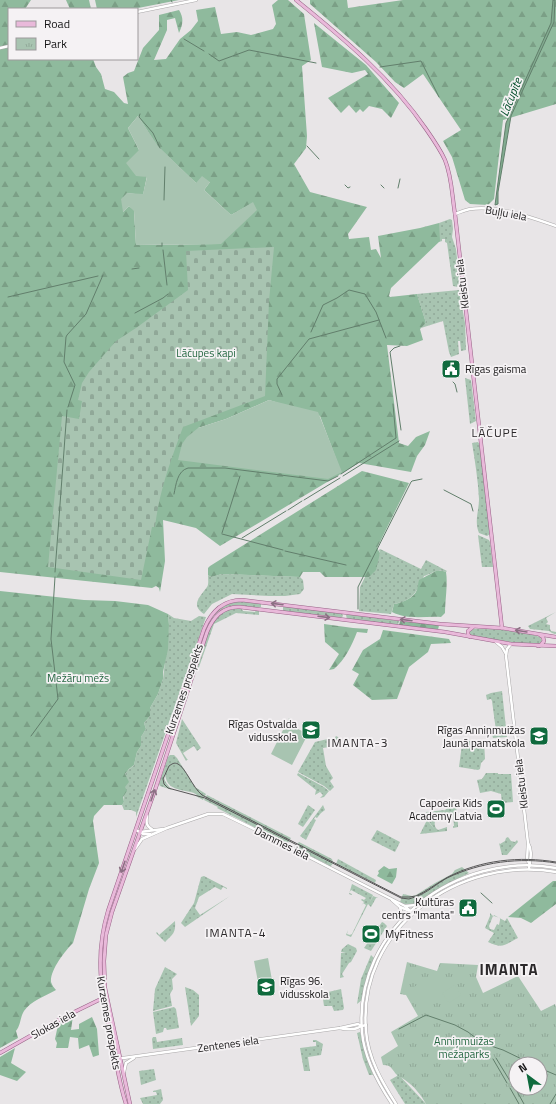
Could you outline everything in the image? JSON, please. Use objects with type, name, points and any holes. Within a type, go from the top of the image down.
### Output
[{"type":"main road","name":"Kleistu iela","points":[[296,0],[359,53],[404,99],[438,147],[445,162],[450,178],[455,214],[502,628]]},
{"type":"main road","name":"Kurzemes prospekts","points":[[105,997],[104,968],[106,935],[112,912],[147,813],[193,669],[206,623],[218,608],[235,600],[263,602],[440,624],[502,628],[556,637]]},
{"type":"main road","points":[[261,609],[263,602]]},
{"type":"main road","name":"Kurzemes prospekts","points":[[126,1104],[105,997],[100,982],[100,959],[103,929],[193,669],[208,629],[218,614],[226,608],[234,607],[261,609],[445,632],[471,638],[511,644],[556,646]]},
{"type":"main road","points":[[345,612],[345,619]]},
{"type":"main road","points":[[471,638],[468,631],[471,627],[475,627]]},
{"type":"main road","points":[[538,646],[544,641],[542,636],[539,634]]},
{"type":"main road","name":"Slokas iela","points":[[0,1053],[62,1018],[105,997]]},
{"type":"main road","name":"Kurzemes prospekts","points":[[118,1059],[124,1076],[130,1104]]},
{"type":"street","points":[[138,12],[196,0]]},
{"type":"street","name":"Buļļu iela","points":[[455,214],[479,208],[526,216],[556,226]]},
{"type":"street","points":[[496,642],[502,647],[506,654]]},
{"type":"street","points":[[506,654],[507,649],[511,644]]},
{"type":"street","name":"Kleistu iela","points":[[506,654],[528,842],[527,860],[530,864],[530,869]]},
{"type":"street","points":[[147,813],[146,824],[154,832]]},
{"type":"street","name":"Dammes iela","points":[[133,855],[140,841],[154,832],[208,814],[227,815],[405,906],[410,911]]},
{"type":"street","points":[[136,830],[140,832]]},
{"type":"street","name":"Dammes iela","points":[[140,832],[154,832]]},
{"type":"street","points":[[396,1104],[381,1080],[362,1035],[366,986],[377,956],[386,939],[401,920],[417,905],[441,888],[471,875],[509,866],[530,864],[556,868]]},
{"type":"street","points":[[392,1104],[375,1076],[368,1051],[365,1004],[372,977],[383,951],[397,930],[414,912],[438,894],[467,880],[497,872],[530,869],[556,872]]},
{"type":"street","name":"Dammes iela","points":[[392,900],[400,907],[410,911]]},
{"type":"street","points":[[405,906],[417,905]]},
{"type":"street","points":[[400,907],[402,914],[401,920]]},
{"type":"street","points":[[410,911],[414,912]]},
{"type":"street","name":"Zentenes iela","points":[[118,1059],[340,1028],[357,1024],[362,1026],[366,1025]]},
{"type":"street","points":[[124,1076],[124,1068],[126,1063],[136,1057]]},
{"type":"green space","points":[[0,0],[31,0],[26,8],[8,8],[8,60],[93,60],[101,74],[105,89],[114,92],[124,103],[128,104],[123,77],[134,71],[143,48],[159,30],[159,15],[179,10],[182,16],[182,24],[179,33],[175,18],[167,20],[167,30],[154,60],[166,59],[180,39],[191,30],[198,21],[196,10],[215,7],[221,34],[237,32],[251,35],[273,29],[276,24],[272,5],[278,0],[288,0],[304,14],[311,60],[302,66],[307,136],[306,148],[294,164],[310,192],[367,207],[348,234],[349,239],[369,237],[371,250],[376,249],[381,258],[378,236],[439,223],[440,241],[391,288],[389,296],[417,294],[426,323],[420,329],[423,340],[407,346],[387,345],[399,443],[408,446],[416,437],[430,431],[425,445],[417,456],[411,472],[359,463],[220,546],[196,528],[163,520],[165,561],[160,592],[159,588],[156,586],[152,588],[0,572]],"holes":[[[138,116],[157,146],[196,183],[210,182],[204,190],[231,215],[253,203],[220,244],[136,245],[134,210],[129,206],[123,212],[127,193],[143,195],[147,176],[139,150],[128,128]],[[269,400],[320,416],[341,472],[198,428],[226,419]]]},
{"type":"green space","points":[[66,0],[89,0],[91,8],[70,8]]},
{"type":"green space","points":[[95,0],[179,0],[138,8],[97,8]]},
{"type":"green space","points":[[310,0],[347,0],[348,8],[403,0],[556,0],[556,104],[503,120],[494,199],[488,205],[470,204],[465,200],[452,157],[443,141],[461,130],[423,74],[404,88],[395,82],[376,62],[310,4]]},
{"type":"green space","points":[[314,23],[366,65],[399,103],[391,118],[382,109],[369,106],[363,112],[360,109],[356,113],[349,105],[341,113],[328,98],[368,74],[365,70],[352,73],[322,67]]},
{"type":"green space","points":[[138,116],[158,146],[196,183],[202,176],[210,182],[204,190],[231,215],[253,202],[257,210],[221,244],[136,245],[134,211],[129,206],[123,212],[121,199],[127,193],[143,194],[147,177],[136,176],[126,163],[139,150],[128,128]]},
{"type":"green space","points":[[450,219],[452,220],[452,237],[456,249],[460,285],[458,287],[453,286],[447,243],[445,242],[445,239],[442,239],[442,241],[439,242],[439,223]]},
{"type":"green space","name":"Lāčupes kapi","points":[[274,247],[269,301],[265,396],[183,427],[162,488],[155,527],[152,527],[141,580],[48,567],[62,416],[79,419],[82,401],[78,400],[82,383],[89,372],[116,341],[188,290],[186,251]]},
{"type":"green space","points":[[459,290],[465,323],[466,350],[461,351],[460,341],[458,341],[459,354],[451,357],[443,321],[421,328],[426,323],[417,294]]},
{"type":"green space","points":[[465,378],[471,380],[476,421],[470,424]]},
{"type":"green space","points":[[269,400],[318,412],[342,472],[328,479],[178,460],[182,444],[187,437],[198,428],[226,419]]},
{"type":"green space","points":[[478,442],[480,445],[490,534],[487,536],[479,533],[477,524],[479,499],[472,443]]},
{"type":"green space","points":[[362,471],[409,483],[377,548],[380,553],[376,570],[369,577],[325,577],[320,572],[303,572],[300,577],[222,574],[211,577],[208,575],[208,568],[210,566]]},
{"type":"green space","points":[[478,535],[489,540],[490,542],[493,567],[482,567]]},
{"type":"green space","points":[[380,549],[421,569],[426,560],[447,571],[437,571],[424,576],[419,587],[410,598],[394,604],[391,614],[359,611],[360,587],[365,577],[369,577],[380,553]]},
{"type":"green space","points":[[436,571],[446,572],[447,577],[445,613],[441,617],[410,617],[392,612],[394,604],[407,600],[415,593],[419,580]]},
{"type":"green space","points":[[222,574],[300,577],[303,580],[304,589],[300,594],[285,596],[232,594],[212,604],[204,614],[200,611],[197,604],[199,598],[208,586],[208,575],[211,577]]},
{"type":"green space","name":"Mežāru mežs","points":[[0,591],[148,605],[168,614],[169,625],[168,649],[163,679],[158,694],[150,708],[150,716],[144,723],[146,729],[141,737],[141,746],[137,752],[134,765],[125,774],[129,782],[125,787],[127,791],[123,797],[124,802],[122,805],[104,805],[94,816],[93,821],[99,863],[89,889],[73,943],[55,966],[51,977],[51,982],[56,990],[38,999],[27,1007],[16,1031],[18,1038],[0,1048]]},
{"type":"green space","points":[[244,601],[261,603],[261,607],[230,606],[221,610],[214,616],[209,623],[197,660],[193,667],[210,620],[220,609],[226,605]]},
{"type":"green space","points":[[283,606],[342,613],[343,616],[341,618],[283,611]]},
{"type":"green space","points":[[241,608],[243,611],[259,611],[259,615],[236,613],[214,624],[198,670],[196,668],[215,618],[228,609]]},
{"type":"green space","points":[[556,612],[546,618],[548,622],[546,624],[550,625],[551,631],[556,632],[556,634],[549,631],[530,629],[528,626]]},
{"type":"green space","points":[[168,614],[174,618],[191,621],[199,616],[206,617],[136,817],[136,812],[124,810],[122,805],[124,802],[125,775],[126,772],[134,765],[137,752],[141,746],[141,737],[146,729],[144,723],[150,716],[150,708],[158,694],[163,679],[169,625]]},
{"type":"green space","points":[[348,614],[399,621],[398,625],[347,619],[346,615]]},
{"type":"green space","points":[[400,621],[439,625],[438,630],[399,625]]},
{"type":"green space","points":[[324,624],[368,629],[367,633],[357,632],[345,657],[334,669],[329,670],[339,654],[325,642]]},
{"type":"green space","points":[[473,629],[516,631],[540,637],[542,641],[539,644],[531,644],[490,639],[470,635],[469,631]]},
{"type":"green space","points":[[383,630],[449,639],[451,643],[431,644],[428,652],[409,667],[397,699],[372,700],[353,685],[359,674],[352,670],[363,650],[380,639]]},
{"type":"green space","points":[[502,691],[507,737],[493,738],[492,734],[496,731],[492,701],[491,699],[487,700],[486,695]]},
{"type":"green space","points":[[289,718],[291,719],[288,724],[308,734],[292,765],[271,754]]},
{"type":"green space","points":[[182,719],[201,748],[197,751],[194,746],[183,753],[188,759],[186,761],[176,743]]},
{"type":"green space","points":[[336,736],[340,738],[335,744],[323,748],[326,766],[333,778],[330,781],[334,787],[330,791],[324,786],[298,772],[315,742],[332,738],[334,739]]},
{"type":"green space","points":[[467,741],[484,741],[485,759],[481,763],[480,769],[478,770],[459,767],[462,744]]},
{"type":"green space","points":[[170,755],[174,755],[177,758],[195,787],[206,794],[203,800],[194,793],[179,790],[171,786],[166,779],[165,773],[165,780],[172,790],[160,786],[159,784]]},
{"type":"green space","points":[[298,773],[329,791],[324,797],[320,798],[323,795],[320,792],[315,795],[316,790],[297,775]]},
{"type":"green space","points":[[486,773],[511,774],[513,802],[502,803],[501,794],[491,791],[480,793],[477,780],[482,779]]},
{"type":"green space","points":[[207,795],[291,838],[287,844],[217,808],[218,807],[204,800]]},
{"type":"green space","points":[[308,805],[315,810],[303,827],[298,824]]},
{"type":"green space","points":[[323,805],[325,810],[317,818],[315,817],[314,819],[316,820],[306,840],[300,836]]},
{"type":"green space","points":[[456,805],[458,827],[453,828],[453,814],[435,821],[435,826],[438,830],[447,827],[447,831],[420,834],[427,820],[435,830],[427,819],[426,812],[445,810],[441,816],[446,809]]},
{"type":"green space","points":[[377,830],[400,842],[395,852],[371,840]]},
{"type":"green space","points":[[508,837],[511,841],[515,842],[517,840],[518,842],[507,855],[502,855],[499,843],[500,844],[505,841]]},
{"type":"green space","points":[[299,842],[332,859],[332,865],[330,866],[295,848]]},
{"type":"green space","points":[[338,859],[376,880],[375,883],[336,864]]},
{"type":"green space","points":[[384,866],[389,869],[397,868],[396,877],[392,884],[377,876],[379,873],[378,871]]},
{"type":"green space","points":[[462,867],[469,873],[441,887],[415,904],[405,905],[400,902],[403,894],[412,896],[416,895]]},
{"type":"green space","points":[[204,876],[227,889],[223,887],[221,890],[215,887],[199,897],[195,908],[200,915],[230,896],[185,927],[181,923],[194,903],[201,877]]},
{"type":"green space","points":[[553,881],[556,881],[556,904],[531,923],[521,918],[508,917]]},
{"type":"green space","points":[[352,884],[373,895],[370,902],[373,896],[378,898],[376,898],[371,907],[368,904],[351,937],[346,935],[348,930],[347,934],[352,934],[366,905],[361,900],[366,898],[351,890],[350,892]]},
{"type":"green space","points":[[490,913],[493,916],[489,926],[490,929],[494,930],[497,924],[499,925],[500,918],[505,921],[507,918],[518,938],[500,946],[488,942],[494,933],[485,928]]},
{"type":"green space","points":[[175,921],[173,933],[165,942],[156,933],[157,932],[159,935]]},
{"type":"green space","points":[[382,922],[387,926],[371,951],[364,948]]},
{"type":"green space","points":[[348,944],[356,948],[357,951],[342,974],[344,977],[340,978],[341,953],[346,952],[341,952],[342,949]]},
{"type":"green space","points":[[371,955],[374,958],[368,974],[362,1000],[357,1004],[361,979]]},
{"type":"green space","points":[[268,958],[272,980],[258,982],[254,961]]},
{"type":"green space","name":"Anniņmuižas mežaparks","points":[[407,962],[437,971],[440,963],[478,965],[476,977],[483,993],[518,976],[541,1011],[555,1004],[556,1007],[556,1104],[426,1104],[420,1094],[411,1085],[397,1075],[390,1067],[383,1065],[381,1057],[398,1046],[391,1032],[418,1016],[406,995],[400,994]]},
{"type":"green space","points":[[165,967],[177,974],[172,979],[173,989],[170,994],[172,1006],[153,1011],[155,989]]},
{"type":"green space","points":[[438,971],[448,987],[418,1007],[408,991]]},
{"type":"green space","points":[[455,985],[461,995],[449,1003],[442,993]]},
{"type":"green space","points":[[185,987],[193,990],[199,995],[199,1016],[191,1026]]},
{"type":"green space","points":[[341,989],[343,1010],[334,1011],[332,1006],[324,1006],[323,999],[321,999],[320,994]]},
{"type":"green space","points":[[174,1007],[176,1009],[179,1028],[167,1030],[164,1028],[163,1032],[156,1034],[153,1012]]},
{"type":"green space","points":[[73,1016],[71,1030],[79,1029],[79,1024],[92,1017],[97,1029],[99,1055],[93,1057],[89,1045],[79,1049],[78,1038],[70,1037],[68,1048],[56,1048],[57,1043],[55,1039],[58,1025]]},
{"type":"green space","points":[[360,1032],[373,1075],[369,1075],[363,1059],[357,1033]]},
{"type":"green space","points":[[153,1037],[156,1037],[157,1042],[182,1038],[183,1045],[153,1049]]},
{"type":"green space","points":[[313,1040],[323,1044],[321,1055],[308,1057],[310,1071],[304,1071],[300,1048],[316,1046],[316,1042],[313,1042]]},
{"type":"green space","points":[[15,1048],[11,1063],[26,1072],[17,1081],[0,1075],[0,1057]]},
{"type":"green space","points":[[154,1069],[156,1080],[141,1085],[139,1071]]},
{"type":"green space","points":[[397,1073],[426,1104],[405,1104],[390,1080],[397,1076]]},
{"type":"green space","points":[[161,1089],[163,1100],[160,1104],[143,1104],[140,1098],[157,1095],[156,1092],[153,1091]]},
{"type":"shaded area","name":"Lāčupīte","points":[[553,0],[555,0],[554,22],[511,116],[498,192],[498,204],[495,205],[506,123],[551,23]]},
{"type":"waterway","points":[[184,39],[204,51]]},
{"type":"waterway","points":[[209,54],[219,61],[249,50],[316,63]]},
{"type":"waterway","points":[[380,67],[421,61],[439,97]]},
{"type":"waterway","points":[[140,114],[139,117],[153,133],[160,148]]},
{"type":"waterway","points":[[307,146],[319,159]]},
{"type":"waterway","points":[[164,200],[165,167]]},
{"type":"waterway","points":[[398,188],[400,179]]},
{"type":"waterway","points":[[345,185],[348,188],[350,187]]},
{"type":"waterway","points":[[381,185],[384,188]]},
{"type":"waterway","points":[[163,250],[167,285]]},
{"type":"waterway","points":[[132,269],[139,268]]},
{"type":"waterway","points":[[68,407],[75,385],[64,362],[66,337],[86,314],[103,275]]},
{"type":"waterway","points":[[8,297],[98,276]]},
{"type":"waterway","points":[[311,332],[323,305],[349,290],[365,294],[376,312],[386,338]]},
{"type":"waterway","points":[[135,313],[168,294]]},
{"type":"waterway","points":[[282,395],[277,384],[277,379],[309,339],[379,320]]},
{"type":"waterway","points":[[400,346],[394,348],[390,352],[401,430]]},
{"type":"waterway","points":[[453,382],[457,392]]},
{"type":"waterway","points":[[341,474],[396,438],[393,404]]},
{"type":"waterway","points":[[55,572],[67,410]]},
{"type":"waterway","points":[[343,476],[399,441]]},
{"type":"waterway","points":[[174,494],[179,475],[188,468],[225,468],[328,481],[338,476]]},
{"type":"waterway","points":[[222,533],[240,476]]},
{"type":"waterway","points":[[304,500],[340,478]]},
{"type":"waterway","points":[[358,609],[358,587],[411,482],[422,479]]},
{"type":"waterway","points":[[444,490],[471,504],[473,511]]},
{"type":"waterway","points":[[288,510],[302,501]]},
{"type":"waterway","points":[[242,538],[286,511]]},
{"type":"waterway","points":[[222,534],[283,550]]},
{"type":"waterway","points":[[285,551],[346,565]]},
{"type":"waterway","points":[[31,736],[58,699],[51,639],[55,577]]},
{"type":"waterway","points":[[481,893],[492,903]]},
{"type":"waterway","points":[[399,1029],[426,1015],[455,1025],[468,1032],[485,1045]]},
{"type":"waterway","points":[[488,1045],[515,1056]]},
{"type":"waterway","points":[[496,1058],[508,1078]]},
{"type":"waterway","points":[[493,1059],[507,1083]]},
{"type":"waterway","points":[[548,1072],[556,1075]]},
{"type":"waterway","points":[[550,1104],[556,1094]]},
{"type":"waterway","points":[[514,1096],[519,1104]]},
{"type":"waterway","points":[[520,1096],[524,1104]]},
{"type":"tram line","points":[[556,862],[528,859],[487,863],[461,871],[448,877],[416,896],[401,897],[202,795],[195,788],[181,766],[178,764],[174,763],[169,766],[163,779],[164,784],[168,788],[205,798],[401,898],[409,899],[415,897],[447,878],[473,868],[500,862],[514,861],[542,861],[556,863]]},
{"type":"place","name":"Rīgas gaisma","points":[[451,369]]},
{"type":"place","name":"Rīgas Ostvalda vidusskola","points":[[311,730]]},
{"type":"place","name":"Rīgas Anniņmuižas Jaunā pamatskola","points":[[539,736]]},
{"type":"place","name":"Capoeira Kids Academy Latvia","points":[[496,809]]},
{"type":"place","name":"Kultūras centrs \"Imanta\"","points":[[468,908]]},
{"type":"place","name":"MyFitness","points":[[371,934]]},
{"type":"place","name":"Rīgas 96. vidusskola","points":[[266,987]]},
{"type":"district","name":"LĀČUPE","points":[[495,433]]},
{"type":"district","name":"IMANTA-3","points":[[358,743]]},
{"type":"district","name":"IMANTA-4","points":[[236,933]]},
{"type":"district","name":"IMANTA","points":[[509,970]]}]
